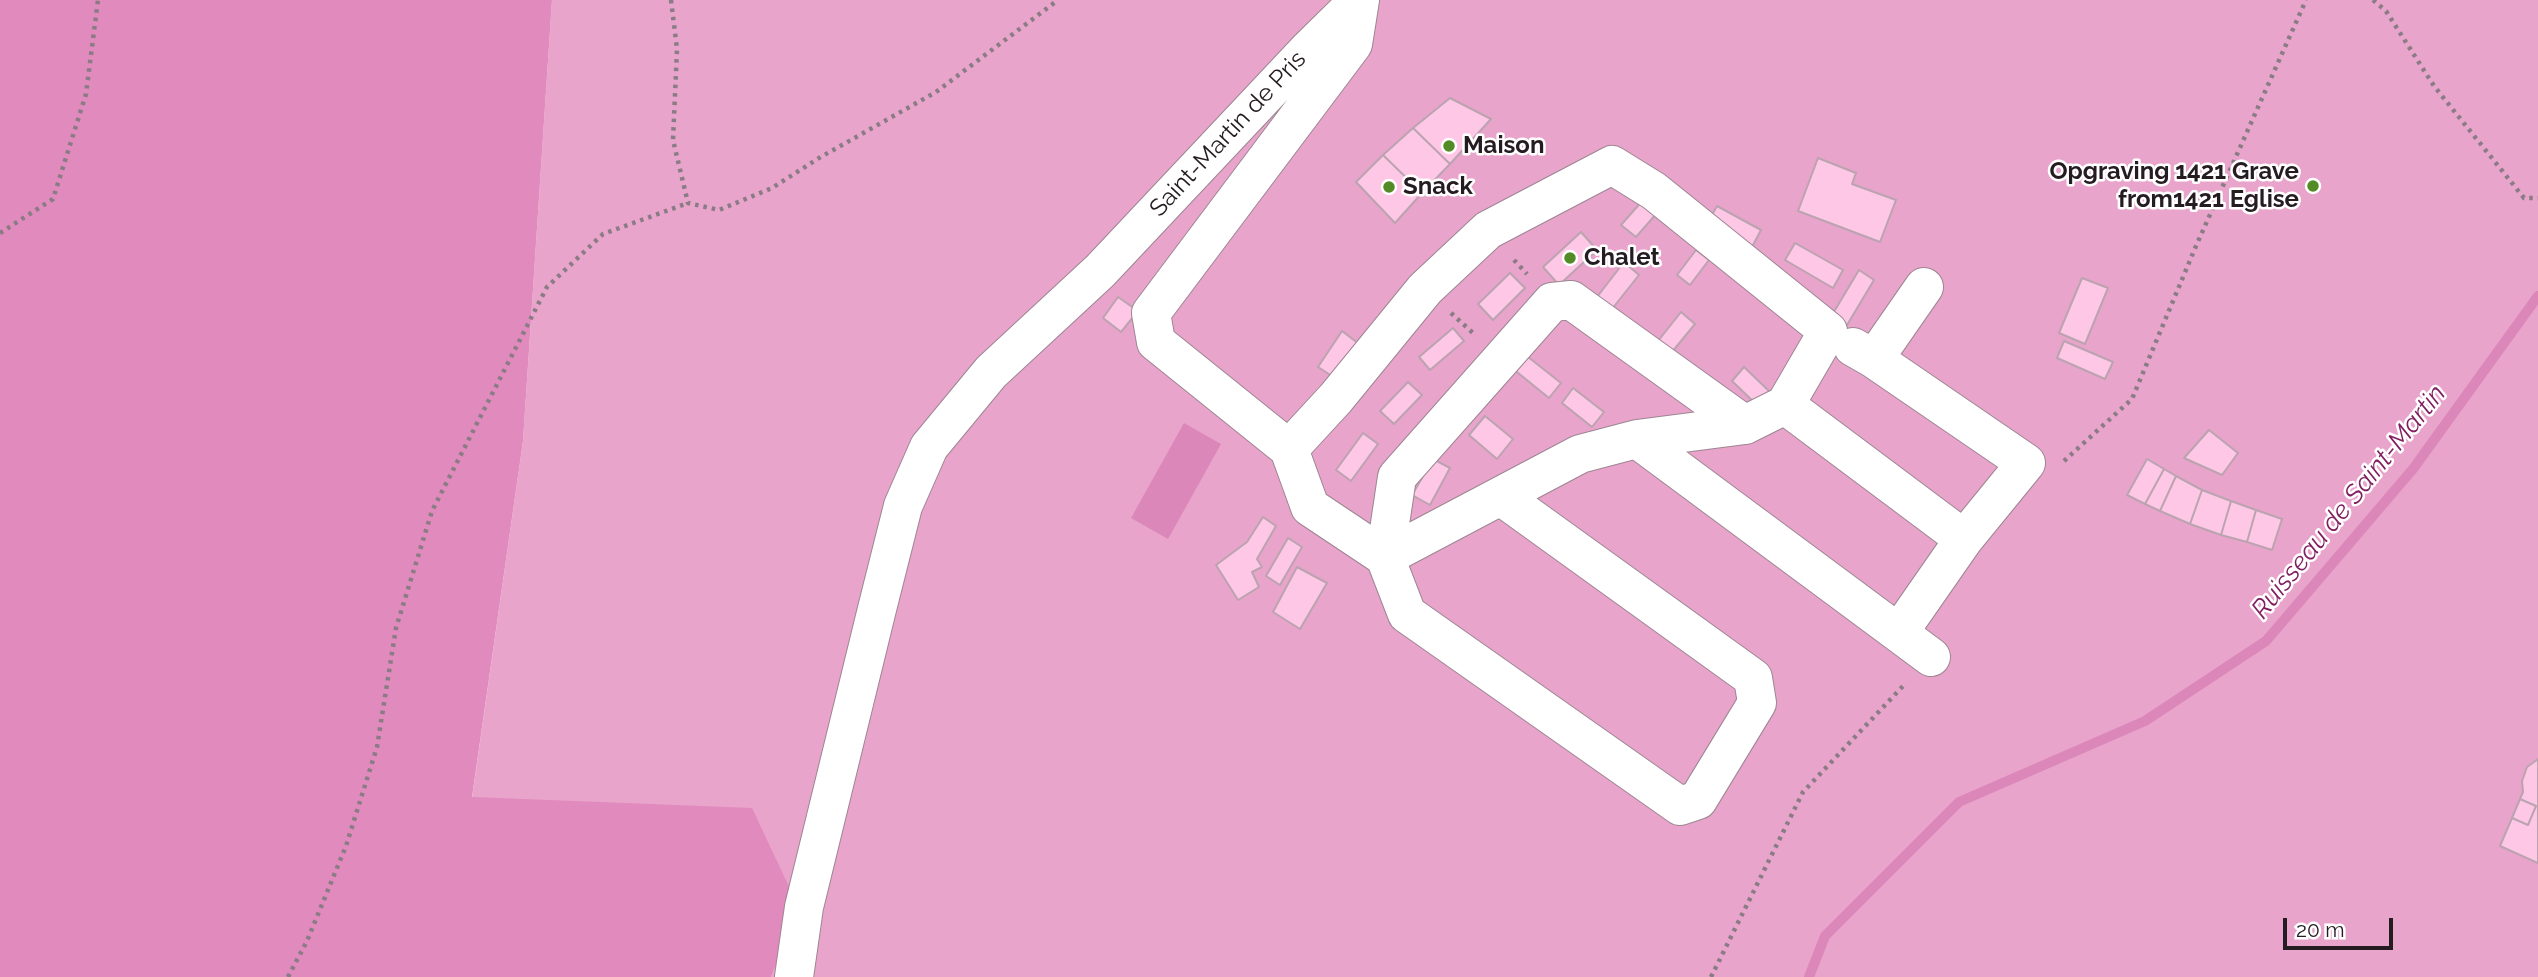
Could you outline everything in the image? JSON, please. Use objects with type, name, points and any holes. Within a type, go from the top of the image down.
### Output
[{"type":"street","name":"Saint-Martin de Pris","points":[[794,977],[804,907],[877,608],[908,494],[929,447],[991,372],[1100,271],[1309,49],[1360,0]]},
{"type":"street","points":[[1360,0],[1353,44],[1151,313],[1156,342],[1289,449],[1310,507],[1385,557]]},
{"type":"street","points":[[1289,449],[1336,398],[1425,289],[1488,230],[1612,166],[1654,191],[1828,331],[1874,359],[2026,463],[1964,540],[1900,631]]},
{"type":"street","points":[[1874,359],[1924,287]]},
{"type":"street","points":[[1502,497],[1752,678],[1757,703],[1698,800],[1680,806],[1407,614],[1385,557],[1397,477],[1552,302],[1571,300],[1745,425]]},
{"type":"street","points":[[1385,557],[1580,454],[1637,439],[1745,425],[1786,405],[1828,331]]},
{"type":"street","points":[[1786,405],[1964,540]]},
{"type":"street","points":[[1637,439],[1900,631],[1931,657]]},
{"type":"path","points":[[0,233],[53,199],[86,94],[98,0]]},
{"type":"path","points":[[671,0],[677,48],[673,140],[688,203]]},
{"type":"path","points":[[288,977],[307,941],[346,846],[377,747],[396,628],[432,511],[547,287],[603,234],[688,203],[719,210],[772,188],[819,158],[936,92],[1058,0]]},
{"type":"path","points":[[2133,399],[2196,246],[2306,0]]},
{"type":"path","points":[[2373,0],[2386,11],[2434,86],[2524,198],[2538,198]]},
{"type":"path","points":[[1488,230],[1552,302]]},
{"type":"path","points":[[1425,289],[1500,358]]},
{"type":"shaded area","points":[[0,0],[552,0],[523,441],[472,797],[752,808],[799,908],[771,977],[0,977]]},
{"type":"shaded area","points":[[552,0],[2538,0],[2538,977],[771,977],[799,908],[472,798],[523,441]]},
{"type":"shaded area","points":[[1184,423],[1221,444],[1168,539],[1131,518]]},
{"type":"building","name":"Maison","points":[[1450,98],[1491,119],[1450,164],[1413,128]]},
{"type":"building","points":[[1413,128],[1450,164],[1422,193],[1383,155]]},
{"type":"building","name":"Snack","points":[[1383,155],[1422,193],[1395,223],[1356,182]]},
{"type":"building","points":[[1818,158],[1856,173],[1852,184],[1896,200],[1880,242],[1798,211]]},
{"type":"building","points":[[1643,200],[1657,213],[1636,237],[1621,225]]},
{"type":"building","points":[[1717,206],[1761,230],[1752,247],[1707,224]]},
{"type":"building","name":"Chalet","points":[[1581,232],[1597,250],[1559,285],[1543,267]]},
{"type":"building","points":[[1795,243],[1843,270],[1833,288],[1785,260]]},
{"type":"building","points":[[1696,250],[1709,260],[1690,285],[1677,275]]},
{"type":"building","points":[[1624,262],[1639,275],[1612,309],[1597,297]]},
{"type":"building","points":[[1859,270],[1874,280],[1847,325],[1832,315]]},
{"type":"building","points":[[1510,273],[1525,288],[1493,320],[1478,304]]},
{"type":"building","points":[[2082,278],[2108,288],[2085,344],[2059,333]]},
{"type":"building","points":[[1118,297],[1138,311],[1121,332],[1103,318]]},
{"type":"building","points":[[1681,312],[1695,324],[1672,352],[1658,341]]},
{"type":"building","points":[[1453,328],[1464,341],[1430,370],[1419,357]]},
{"type":"building","points":[[1342,331],[1359,344],[1335,378],[1318,367]]},
{"type":"building","points":[[2064,341],[2113,362],[2105,379],[2057,358]]},
{"type":"building","points":[[1523,353],[1561,383],[1549,398],[1512,368]]},
{"type":"building","points":[[1744,367],[1770,392],[1757,405],[1732,381]]},
{"type":"building","points":[[1408,382],[1422,395],[1394,424],[1380,411]]},
{"type":"building","points":[[1573,388],[1604,412],[1592,427],[1562,403]]},
{"type":"building","points":[[1485,416],[1513,439],[1497,459],[1469,435]]},
{"type":"building","points":[[2209,430],[2238,453],[2222,475],[2184,458]]},
{"type":"building","points":[[1363,433],[1378,444],[1351,481],[1336,470]]},
{"type":"building","points":[[1433,459],[1450,468],[1430,505],[1412,495]]},
{"type":"building","points":[[2147,459],[2164,469],[2145,504],[2127,495]]},
{"type":"building","points":[[2164,469],[2176,476],[2160,511],[2145,504]]},
{"type":"building","points":[[2176,476],[2202,490],[2190,524],[2160,511]]},
{"type":"building","points":[[2202,490],[2231,501],[2221,535],[2190,524]]},
{"type":"building","points":[[2231,501],[2256,510],[2247,542],[2221,535]]},
{"type":"building","points":[[2256,510],[2282,519],[2272,550],[2247,542]]},
{"type":"building","points":[[1263,517],[1276,526],[1257,559],[1262,567],[1252,572],[1259,587],[1238,600],[1216,565],[1247,542]]},
{"type":"building","points":[[1288,538],[1302,547],[1280,585],[1266,576]]},
{"type":"building","points":[[1297,567],[1327,583],[1300,629],[1273,612]]},
{"type":"building","points":[[2538,759],[2538,863],[2500,846],[2512,818],[2528,825],[2536,806],[2520,799],[2523,792],[2522,781],[2527,767]]},
{"type":"building","points":[[2520,799],[2536,806],[2528,825],[2512,818]]},
{"type":"waterway","name":"Ruisseau de Saint-Martin","points":[[1809,977],[1825,936],[1959,802],[2145,721],[2266,641],[2413,469],[2538,296]]},
{"type":"place","name":"Maison","points":[[1449,146]]},
{"type":"place","name":"Opgraving 1421 Grave from1421 Eglise","points":[[2313,186]]},
{"type":"place","name":"Snack","points":[[1389,187]]},
{"type":"place","name":"Chalet","points":[[1570,258]]}]
